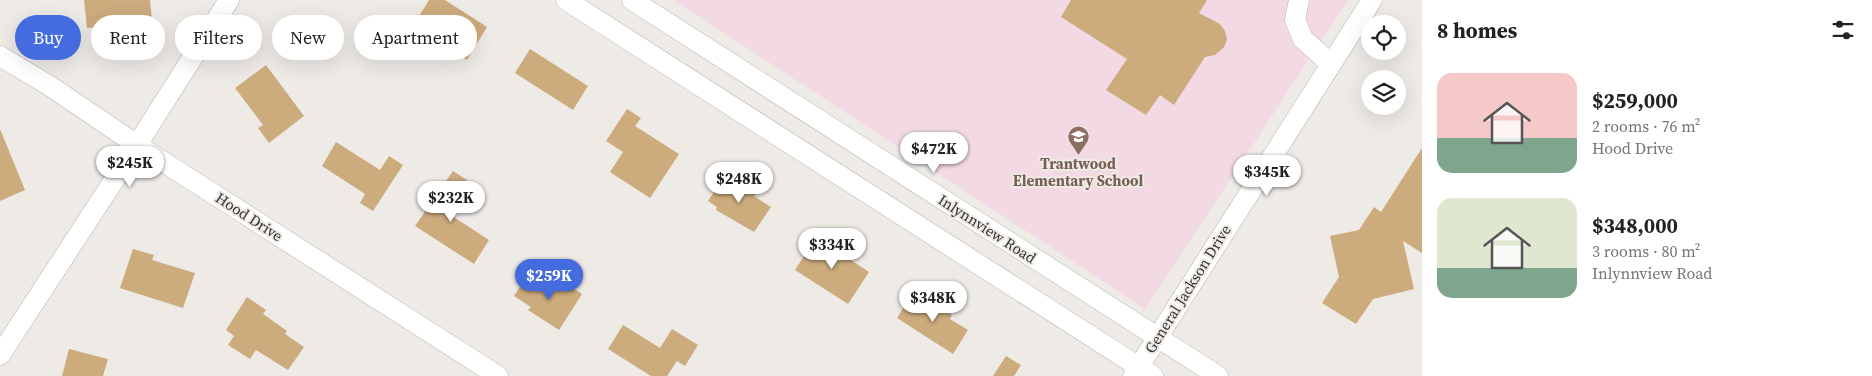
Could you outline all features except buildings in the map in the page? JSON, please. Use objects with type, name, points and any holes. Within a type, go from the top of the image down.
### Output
[{"type":"street","points":[[0,355],[137,146],[229,0]]},
{"type":"street","points":[[566,0],[1141,373]]},
{"type":"street","name":"Inlynnview Road","points":[[632,0],[1218,376]]},
{"type":"street","points":[[1299,0],[1296,20],[1303,39],[1331,64]]},
{"type":"street","name":"General Jackson Drive","points":[[1141,373],[1157,338],[1372,0]]},
{"type":"street","name":"Hood Drive","points":[[0,56],[50,86],[137,146],[498,376]]},
{"type":"shaded area","name":"Trantwood Elementary School","points":[[674,0],[1348,0],[1145,309]]},
{"type":"place","name":"Trantwood Elementary School","points":[[1078,155]]}]
